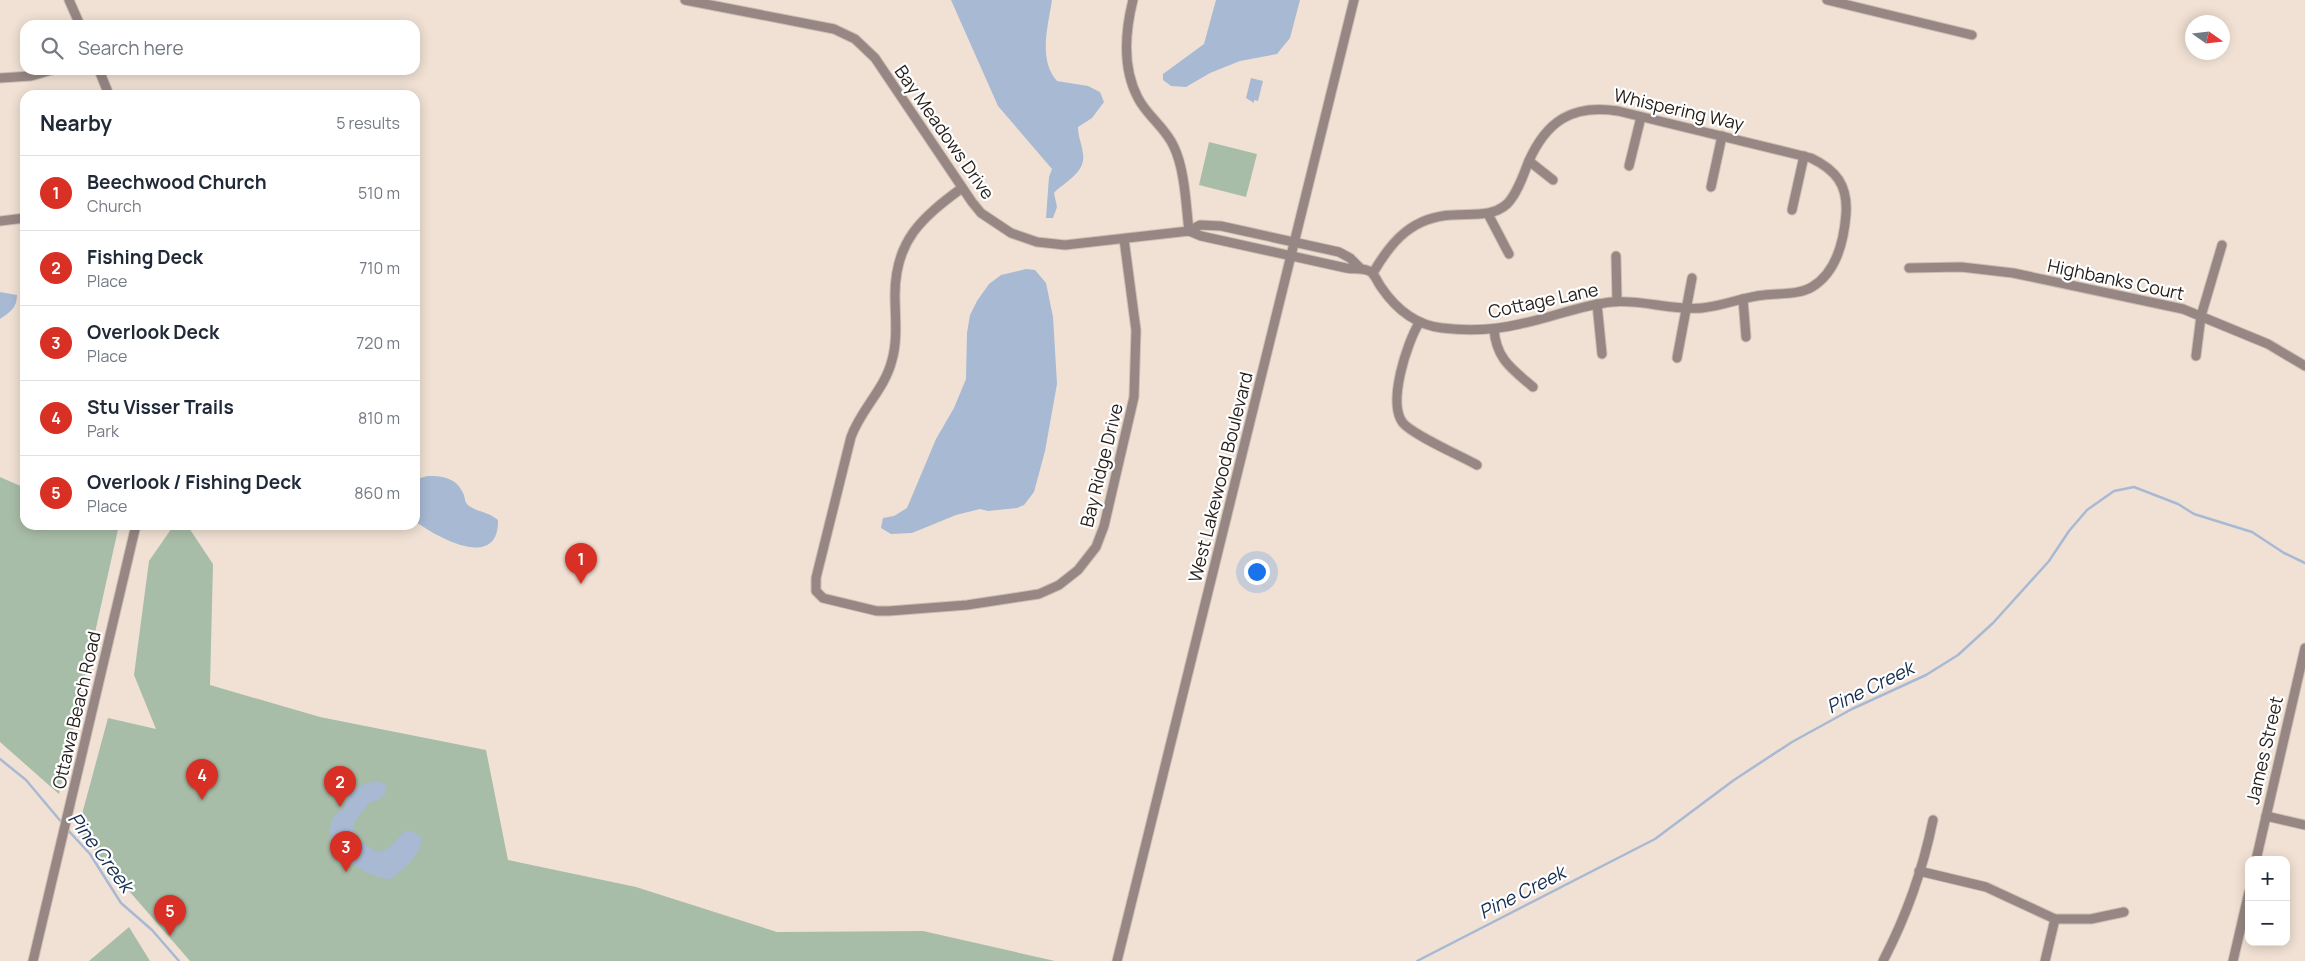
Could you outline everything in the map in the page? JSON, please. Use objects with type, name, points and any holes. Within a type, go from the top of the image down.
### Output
[{"type":"street","points":[[69,0],[78,20]]},
{"type":"street","name":"Bay Meadows Drive","points":[[685,0],[818,24],[845,33],[855,39],[875,58],[962,188],[981,212],[1011,233],[1037,242],[1065,245],[1189,231],[1200,225],[1221,226],[1294,242]]},
{"type":"street","points":[[1133,0],[1126,50],[1127,65],[1138,98],[1166,132],[1175,149],[1179,162],[1189,231]]},
{"type":"street","name":"West Lakewood Boulevard","points":[[1118,961],[1354,0]]},
{"type":"street","points":[[1827,0],[1972,35]]},
{"type":"street","points":[[0,78],[34,75]]},
{"type":"street","points":[[101,75],[107,90]]},
{"type":"street","name":"Whispering Way","points":[[1488,214],[1507,204],[1529,161],[1549,129],[1559,120],[1574,113],[1603,109],[1804,156],[1830,168],[1842,187],[1846,208],[1843,234]]},
{"type":"street","points":[[1629,166],[1641,117]]},
{"type":"street","points":[[1711,187],[1722,136]]},
{"type":"street","points":[[1792,210],[1804,156]]},
{"type":"street","points":[[1529,161],[1553,180]]},
{"type":"street","name":"Bay Ridge Drive","points":[[962,188],[921,221],[905,244],[900,256],[896,270],[895,338],[892,360],[878,392],[858,420],[851,437],[816,578],[815,588],[817,594],[828,600],[877,610],[913,610],[967,605],[1039,594],[1059,585],[1083,564],[1096,547],[1104,526],[1134,397],[1136,330],[1124,239]]},
{"type":"street","points":[[1294,242],[1339,252],[1350,258],[1360,268],[1373,273],[1390,248],[1417,222],[1451,215],[1488,214],[1508,254]]},
{"type":"street","points":[[0,221],[20,219]]},
{"type":"street","name":"Bay Meadows Drive","points":[[1189,231],[1201,236],[1291,256]]},
{"type":"street","name":"Cottage Lane","points":[[1373,273],[1395,305],[1419,323],[1441,328],[1494,329],[1521,324],[1597,304],[1617,301],[1702,308],[1766,294],[1782,294],[1812,287],[1833,265],[1843,234]]},
{"type":"street","points":[[2196,356],[2201,316],[2222,245]]},
{"type":"street","points":[[1291,256],[1348,269],[1360,268]]},
{"type":"street","points":[[1616,256],[1617,301]]},
{"type":"street","name":"Highbanks Court","points":[[1909,268],[1961,267],[2013,273],[2183,309],[2268,344],[2305,366]]},
{"type":"street","points":[[1677,358],[1692,278]]},
{"type":"street","points":[[1743,299],[1746,338]]},
{"type":"street","points":[[1597,304],[1602,354]]},
{"type":"street","points":[[1419,323],[1406,348],[1403,359],[1398,395],[1399,415],[1407,427],[1477,465]]},
{"type":"street","points":[[1494,329],[1496,345],[1502,359],[1533,387]]},
{"type":"street","name":"Ottawa Beach Road","points":[[33,961],[135,530]]},
{"type":"street","name":"James Street","points":[[2257,856],[2305,648]]},
{"type":"street","points":[[2266,816],[2305,825]]},
{"type":"street","points":[[1883,961],[1899,930],[1929,842],[1933,820]]},
{"type":"street","points":[[1919,871],[1986,887],[2056,919],[2091,919],[2124,912]]},
{"type":"street","points":[[2233,961],[2247,901]]},
{"type":"street","points":[[2045,961],[2056,919]]},
{"type":"green space","points":[[1209,142],[1257,154],[1246,197],[1199,185]]},
{"type":"green space","points":[[0,477],[20,486],[20,530],[118,530],[59,794],[0,742]]},
{"type":"green space","points":[[171,530],[190,530],[213,564],[210,685],[320,717],[486,750],[508,860],[636,887],[777,932],[923,931],[1055,961],[190,961],[109,868],[78,829],[108,718],[156,729],[134,675],[149,561]]},
{"type":"green space","points":[[129,927],[150,961],[89,961]]},
{"type":"water","points":[[951,0],[1052,0],[1046,42],[1046,53],[1051,72],[1057,81],[1088,86],[1100,92],[1104,102],[1092,118],[1078,127],[1083,160],[1074,176],[1054,193],[1057,207],[1053,218],[1046,218],[1049,177],[1052,169],[998,106]]},
{"type":"water","points":[[1216,0],[1300,0],[1290,38],[1277,54],[1240,61],[1210,73],[1186,87],[1171,86],[1163,80],[1163,74],[1204,44]]},
{"type":"water","points":[[1251,78],[1263,81],[1258,101],[1254,100],[1254,103],[1246,98]]},
{"type":"water","points":[[1026,269],[1035,270],[1046,283],[1053,317],[1057,384],[1045,451],[1034,492],[1024,505],[1017,508],[988,511],[980,509],[956,515],[912,533],[891,534],[881,528],[883,518],[894,516],[907,508],[936,439],[954,408],[966,379],[967,333],[970,315],[977,301],[989,284],[1001,275]]},
{"type":"water","points":[[0,292],[17,295],[17,299],[10,312],[0,319]]},
{"type":"water","points":[[428,476],[445,478],[458,485],[469,506],[498,520],[496,536],[488,544],[478,547],[465,546],[437,535],[420,524],[420,478]]},
{"type":"water","points":[[376,781],[385,784],[386,792],[379,799],[368,804],[356,820],[354,831],[360,840],[379,852],[389,848],[405,831],[412,831],[421,837],[419,850],[406,866],[391,879],[369,873],[357,867],[337,849],[331,838],[330,827],[335,815],[344,807],[350,793],[360,786]]},
{"type":"waterway","name":"Pine Creek","points":[[1417,961],[1655,839],[1734,780],[1792,742],[1852,709],[1926,675],[1958,655],[1993,623],[2049,561],[2069,531],[2087,510],[2114,491],[2134,487],[2178,504],[2194,514],[2252,532],[2284,553],[2305,563]]},
{"type":"waterway","name":"Pine Creek","points":[[0,759],[26,780],[63,824]]},
{"type":"waterway","name":"Pine Creek","points":[[66,828],[90,854],[121,903],[152,930],[179,961]]},
{"type":"place","name":"Beechwood Church","points":[[581,584]]},
{"type":"place","name":"Stu Visser Trails","points":[[202,800]]},
{"type":"place","name":"Fishing Deck","points":[[340,807]]},
{"type":"place","name":"Overlook Deck","points":[[346,872]]},
{"type":"place","name":"Overlook / Fishing Deck","points":[[170,936]]}]
